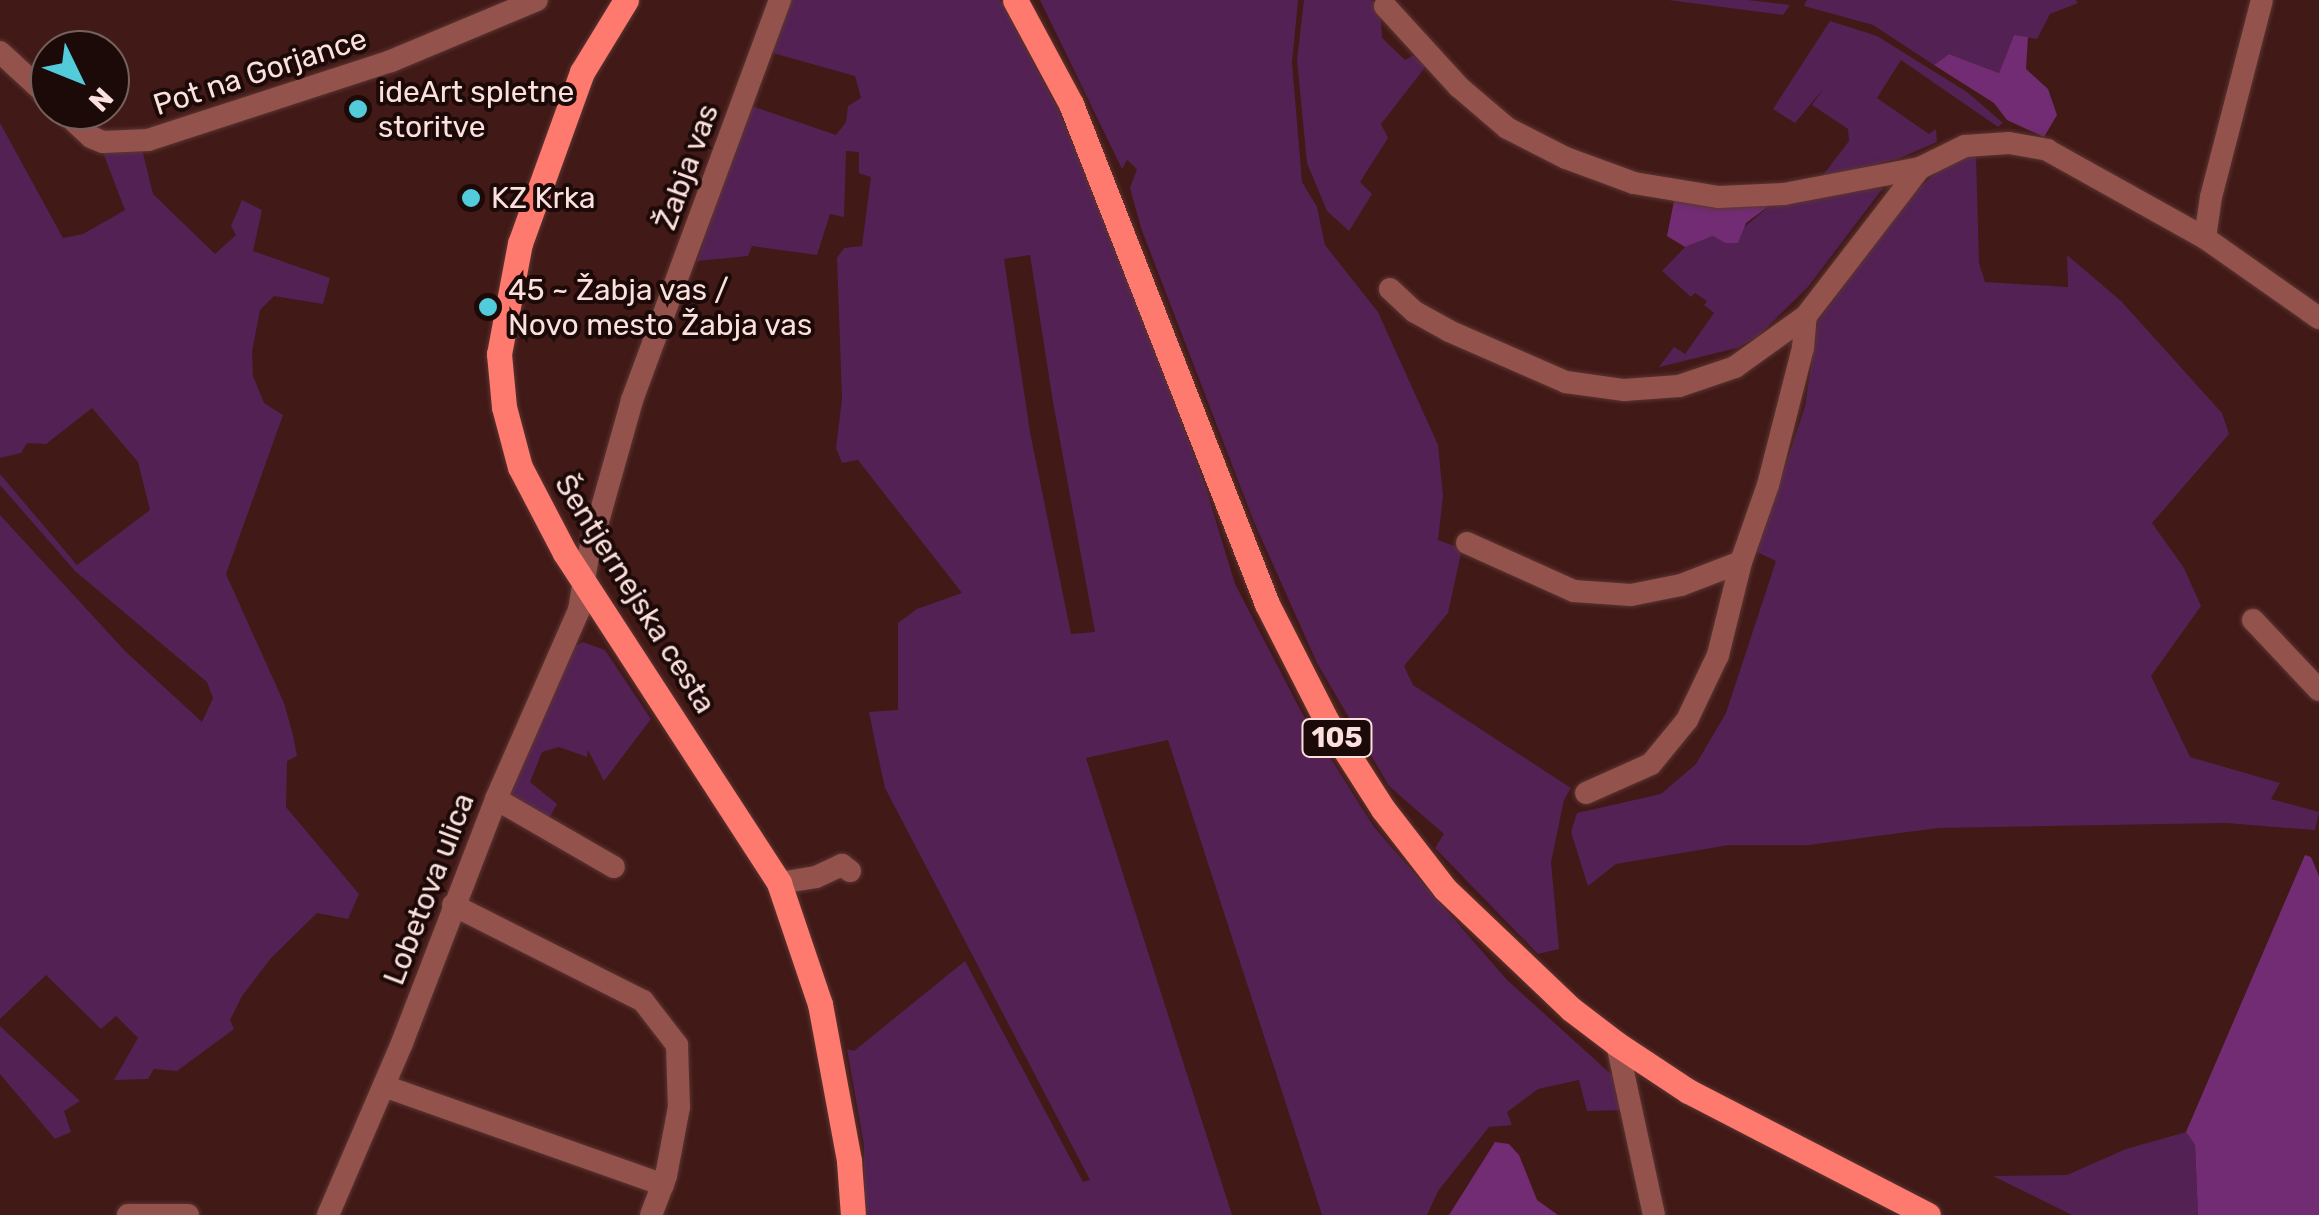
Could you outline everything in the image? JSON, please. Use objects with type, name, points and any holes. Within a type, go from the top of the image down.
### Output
[{"type":"main road","name":"Šentjernejska cesta","points":[[626,0],[582,72],[520,243],[499,354],[504,407],[520,467],[585,585],[779,883],[820,1004],[848,1160],[853,1215]]},
{"type":"main road","name":"105","points":[[1014,0],[1071,104],[1267,604],[1326,720],[1382,809],[1445,889],[1571,1009],[1617,1044],[1720,1108],[1928,1215]]},
{"type":"street","name":"Pot na Gorjance","points":[[83,130],[104,142],[148,140],[391,61],[537,0]]},
{"type":"street","name":"Žabja vas","points":[[585,585],[588,557],[632,400],[780,0]]},
{"type":"street","points":[[2206,238],[2211,197],[2262,0]]},
{"type":"street","points":[[1384,6],[1458,87],[1507,128],[1566,158],[1634,184],[1736,196],[1784,194],[1920,168],[1966,146],[2009,142],[2047,150],[2206,238],[2319,318]]},
{"type":"street","points":[[0,52],[30,80]]},
{"type":"street","points":[[1390,289],[1416,312],[1522,366],[1566,382],[1624,390],[1679,386],[1735,367],[1806,316],[1920,168]]},
{"type":"street","points":[[1586,793],[1650,764],[1687,720],[1718,656],[1741,562],[1790,399],[1806,316]]},
{"type":"street","points":[[1467,543],[1574,591],[1612,594],[1631,595],[1681,585],[1741,562]]},
{"type":"street","name":"Lobetova ulica","points":[[328,1215],[384,1086],[496,799],[579,610],[585,585]]},
{"type":"street","points":[[2253,620],[2319,690]]},
{"type":"street","points":[[496,799],[614,868]]},
{"type":"street","points":[[779,883],[816,877],[842,865],[850,871]]},
{"type":"street","points":[[453,904],[643,1001],[677,1045],[679,1107],[662,1186],[651,1215]]},
{"type":"street","points":[[1617,1044],[1654,1215]]},
{"type":"street","points":[[384,1086],[662,1186]]},
{"type":"street","points":[[128,1215],[188,1215]]},
{"type":"shaded area","points":[[789,0],[1000,0],[1059,111],[1129,280],[1205,485],[1235,584],[1302,713],[1374,827],[1507,980],[1613,1076],[1623,1110],[1587,1111],[1579,1080],[1538,1089],[1507,1112],[1512,1125],[1489,1127],[1438,1191],[1427,1215],[1322,1215],[1168,740],[1086,758],[1232,1215],[864,1215],[864,1145],[847,1049],[854,1051],[965,961],[1083,1182],[1090,1180],[885,788],[869,712],[898,710],[898,623],[917,609],[962,593],[858,460],[842,463],[836,448],[842,399],[837,258],[844,248],[862,246],[871,177],[859,173],[859,152],[846,151],[844,217],[830,214],[817,255],[752,246],[748,256],[697,261],[749,105],[836,135],[846,122],[848,106],[861,98],[855,76],[769,52]],"holes":[[[1030,255],[1095,632],[1071,634],[1030,432],[1004,259]]]},
{"type":"shaded area","points":[[1040,0],[1298,0],[1292,63],[1302,182],[1317,207],[1325,245],[1378,312],[1438,445],[1443,496],[1438,540],[1462,549],[1448,613],[1404,666],[1413,685],[1571,788],[1564,800],[1551,862],[1559,949],[1538,954],[1435,848],[1444,834],[1389,786],[1317,663],[1254,522],[1141,228],[1130,188],[1137,169],[1127,160],[1122,169]]},
{"type":"shaded area","points":[[1304,0],[1371,0],[1380,6],[1382,38],[1405,60],[1419,52],[1430,61],[1381,124],[1388,138],[1360,182],[1372,194],[1349,231],[1327,211],[1307,163],[1297,60]]},
{"type":"shaded area","points":[[1668,0],[1748,0],[1790,5],[1783,15]]},
{"type":"shaded area","points":[[1807,0],[2078,3],[2050,14],[2037,39],[2014,35],[1999,73],[1949,54],[1934,65],[1873,25],[1804,6]]},
{"type":"shaded area","points":[[1830,21],[1877,36],[1967,92],[2003,123],[1998,127],[1901,60],[1877,98],[1929,134],[1936,129],[1937,142],[1900,158],[1820,179],[1849,141],[1848,129],[1812,105],[1823,89],[1795,123],[1773,109]]},
{"type":"shaded area","points":[[2014,35],[2028,37],[2026,69],[2048,89],[2057,115],[2044,137],[2007,120],[1994,103],[1934,65],[1949,54],[1999,73]]},
{"type":"shaded area","points":[[0,123],[63,238],[83,234],[125,210],[102,150],[141,145],[153,194],[215,254],[236,235],[231,226],[242,200],[262,210],[253,251],[330,278],[323,304],[274,296],[260,310],[252,352],[253,376],[264,403],[283,415],[226,574],[284,703],[293,735],[297,756],[287,761],[286,807],[359,894],[348,919],[317,913],[271,958],[242,996],[230,1020],[234,1029],[177,1071],[154,1069],[148,1079],[114,1080],[138,1038],[116,1016],[101,1029],[46,975],[0,1019],[0,515],[126,652],[202,722],[213,698],[207,682],[75,571],[0,485],[0,474],[77,565],[150,510],[138,462],[92,408],[46,444],[27,443],[21,453],[0,458]]},
{"type":"shaded area","points":[[1976,155],[1979,263],[1985,282],[2068,287],[2067,255],[2121,301],[2222,413],[2229,434],[2152,523],[2184,568],[2201,606],[2151,676],[2190,757],[2280,783],[2271,799],[2319,812],[2315,830],[2226,823],[1938,828],[1809,845],[1729,845],[1616,864],[1588,886],[1571,832],[1577,813],[1661,794],[1696,764],[1726,713],[1776,561],[1757,552],[1805,406],[1818,321],[1907,199],[1948,162]]},
{"type":"shaded area","points":[[1883,188],[1808,287],[1757,337],[1737,348],[1659,367],[1674,347],[1685,354],[1714,313],[1704,305],[1707,301],[1695,293],[1691,297],[1662,271],[1685,247],[1713,236],[1725,243],[1777,200]]},
{"type":"shaded area","points":[[1675,196],[1777,200],[1746,223],[1738,243],[1725,243],[1713,236],[1685,247],[1667,236]]},
{"type":"shaded area","points":[[583,642],[605,650],[651,719],[604,781],[588,750],[587,757],[559,747],[542,752],[530,782],[557,804],[546,824],[509,799],[563,661],[571,649]]},
{"type":"shaded area","points":[[2305,855],[2311,857],[2319,876],[2319,1215],[2198,1215],[2195,1145],[2186,1132]]},
{"type":"shaded area","points":[[0,1026],[80,1101],[64,1111],[71,1132],[55,1139],[0,1074]]},
{"type":"shaded area","points":[[2186,1132],[2195,1145],[2198,1215],[2072,1215],[1993,1176],[2067,1175],[2126,1149]]},
{"type":"shaded area","points":[[1495,1142],[1509,1144],[1519,1155],[1537,1200],[1558,1215],[1449,1215]]},
{"type":"place","name":"ideArt spletne storitve","points":[[358,109]]},
{"type":"place","name":"KZ Krka","points":[[471,198]]},
{"type":"place","name":"45 ~ Žabja vas / Novo mesto Žabja vas","points":[[488,307]]}]
